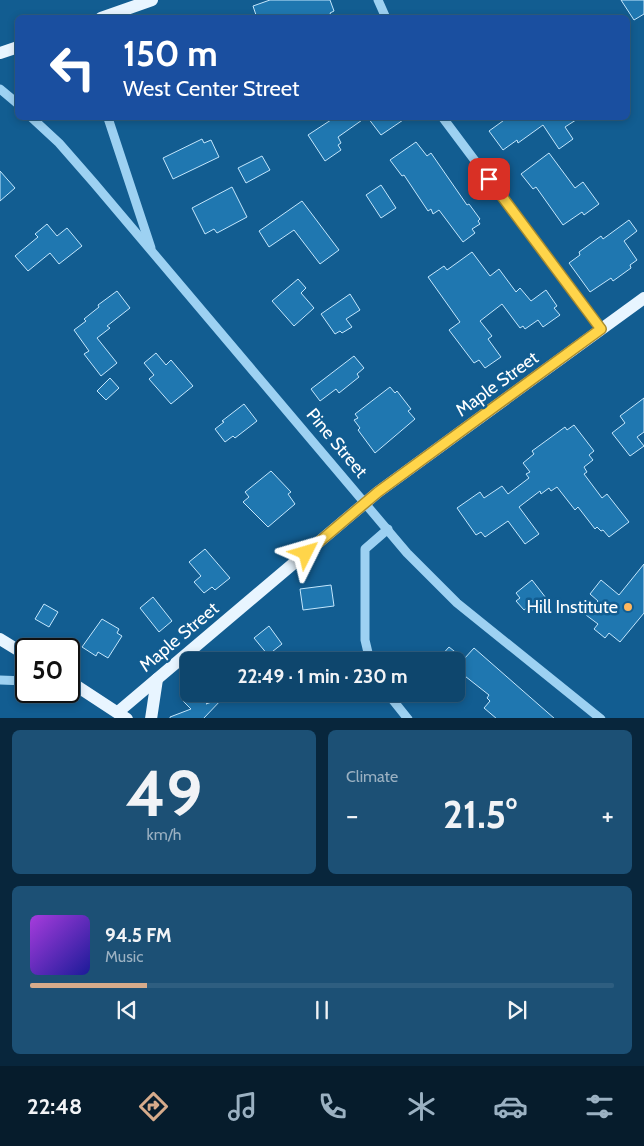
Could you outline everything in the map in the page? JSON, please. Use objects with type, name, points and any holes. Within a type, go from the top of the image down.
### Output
[{"type":"main road","points":[[110,15],[152,0]]},
{"type":"main road","points":[[0,53],[15,48]]},
{"type":"main road","name":"Maple Street","points":[[123,715],[157,679],[366,502],[644,298]]},
{"type":"main road","points":[[0,639],[15,648]]},
{"type":"main road","points":[[151,718],[157,679]]},
{"type":"main road","points":[[80,688],[123,715]]},
{"type":"street","points":[[378,0],[385,15]]},
{"type":"street","points":[[0,88],[15,101]]},
{"type":"street","name":"Pine Street","points":[[34,120],[59,143],[424,571],[458,603],[601,718]]},
{"type":"street","name":"Pine Street","points":[[109,120],[152,252]]},
{"type":"street","points":[[444,120],[601,329]]},
{"type":"street","points":[[368,652],[365,634],[366,549],[388,530]]},
{"type":"street","points":[[0,680],[15,681]]},
{"type":"street","points":[[395,702],[408,718]]},
{"type":"building","points":[[270,0],[330,0],[334,11],[330,13],[331,15],[256,15],[253,6]]},
{"type":"building","points":[[621,0],[644,0],[644,14],[634,20]]},
{"type":"building","points":[[331,120],[362,120],[338,137],[341,143],[338,145],[341,150],[325,161],[308,135]]},
{"type":"building","points":[[370,120],[403,120],[381,135]]},
{"type":"building","points":[[504,120],[576,120],[565,127],[573,139],[559,149],[543,125],[518,143],[517,140],[503,150],[489,131]]},
{"type":"building","points":[[202,139],[204,143],[211,140],[219,157],[173,179],[163,158]]},
{"type":"building","points":[[416,142],[427,156],[431,153],[467,205],[469,204],[480,219],[478,221],[480,224],[472,229],[475,233],[463,242],[439,210],[433,214],[431,209],[428,211],[404,175],[402,176],[390,160]]},
{"type":"building","points":[[549,153],[575,188],[583,182],[599,204],[584,215],[582,212],[563,225],[536,187],[533,189],[521,174]]},
{"type":"building","points":[[262,156],[270,170],[246,183],[238,168]]},
{"type":"building","points":[[0,171],[15,188],[0,201]]},
{"type":"building","points":[[381,185],[396,208],[381,218],[366,195]]},
{"type":"building","points":[[232,187],[247,217],[217,233],[214,229],[205,234],[192,208]]},
{"type":"building","points":[[302,201],[339,250],[320,264],[294,230],[269,247],[259,231]]},
{"type":"building","points":[[629,220],[637,231],[624,241],[637,260],[630,265],[631,268],[613,281],[611,278],[590,292],[569,263],[580,255],[579,252],[601,236],[603,239]]},
{"type":"building","points":[[47,224],[57,236],[67,228],[82,246],[59,264],[50,253],[28,271],[15,256],[38,237],[35,234]]},
{"type":"building","points":[[472,252],[490,276],[499,269],[516,292],[520,288],[531,301],[546,290],[557,306],[554,308],[560,315],[543,327],[538,320],[525,329],[523,326],[520,328],[502,304],[480,321],[492,336],[488,339],[501,357],[485,368],[479,360],[474,363],[449,330],[460,322],[428,277],[444,266],[447,270]]},
{"type":"building","points":[[298,279],[306,288],[301,293],[314,308],[294,326],[272,301]]},
{"type":"building","points":[[117,291],[130,308],[107,326],[110,328],[97,338],[117,363],[101,376],[84,354],[89,351],[74,330],[86,321],[84,319],[99,307],[98,305]]},
{"type":"building","points":[[350,294],[360,310],[346,319],[352,327],[342,333],[340,331],[335,334],[321,314]]},
{"type":"building","points":[[156,353],[166,365],[171,360],[193,386],[171,404],[149,379],[154,375],[144,363]]},
{"type":"building","points":[[354,356],[364,368],[357,374],[359,377],[339,393],[336,389],[320,401],[311,389]]},
{"type":"building","points":[[110,378],[119,388],[106,400],[97,391]]},
{"type":"building","points":[[390,387],[395,393],[397,391],[411,409],[408,411],[415,419],[375,453],[358,430],[360,428],[354,420],[358,418],[355,414]]},
{"type":"building","points":[[644,398],[644,432],[637,437],[644,446],[630,456],[612,433],[625,423],[620,416]]},
{"type":"building","points":[[244,404],[257,421],[235,438],[233,436],[225,442],[215,429]]},
{"type":"building","points":[[574,425],[594,451],[589,455],[593,460],[584,467],[587,472],[584,474],[602,498],[607,494],[629,522],[609,537],[603,530],[601,531],[597,527],[595,529],[578,507],[575,510],[557,487],[551,491],[549,488],[541,494],[540,491],[519,507],[539,534],[525,544],[508,521],[485,537],[481,532],[476,535],[457,508],[480,492],[484,498],[502,486],[508,494],[529,478],[526,474],[530,472],[523,463],[534,454],[532,451],[565,427],[567,430]]},
{"type":"building","points":[[271,471],[291,492],[288,494],[295,504],[268,527],[243,502],[249,497],[245,492]]},
{"type":"building","points":[[205,549],[230,578],[215,590],[212,587],[204,593],[194,582],[201,576],[189,562]]},
{"type":"building","points":[[644,564],[644,613],[620,642],[609,633],[605,638],[594,629],[598,624],[586,615],[598,601],[590,594],[601,580],[619,595]]},
{"type":"building","points":[[532,580],[546,598],[531,611],[528,607],[524,610],[516,601],[520,598],[516,593]]},
{"type":"building","points":[[331,585],[334,606],[303,610],[300,589]]},
{"type":"building","points":[[153,597],[172,621],[159,632],[140,608]]},
{"type":"building","points":[[44,604],[58,612],[49,627],[35,619]]},
{"type":"building","points":[[102,619],[119,629],[117,633],[122,636],[108,658],[98,652],[96,656],[82,647]]},
{"type":"building","points":[[269,626],[282,644],[272,652],[266,652],[254,638]]},
{"type":"building","points":[[449,647],[455,652],[445,652]]},
{"type":"building","points":[[474,648],[554,718],[496,718],[484,708],[490,701],[487,698],[489,695],[465,676],[465,658]]},
{"type":"building","points":[[184,702],[209,702],[206,704],[219,702],[204,718],[170,718],[191,709]]},
{"type":"place","name":"Hill Institute","points":[[628,607]]},
{"type":"route","points":[[306,553],[378,492],[601,329],[489,179]]}]
